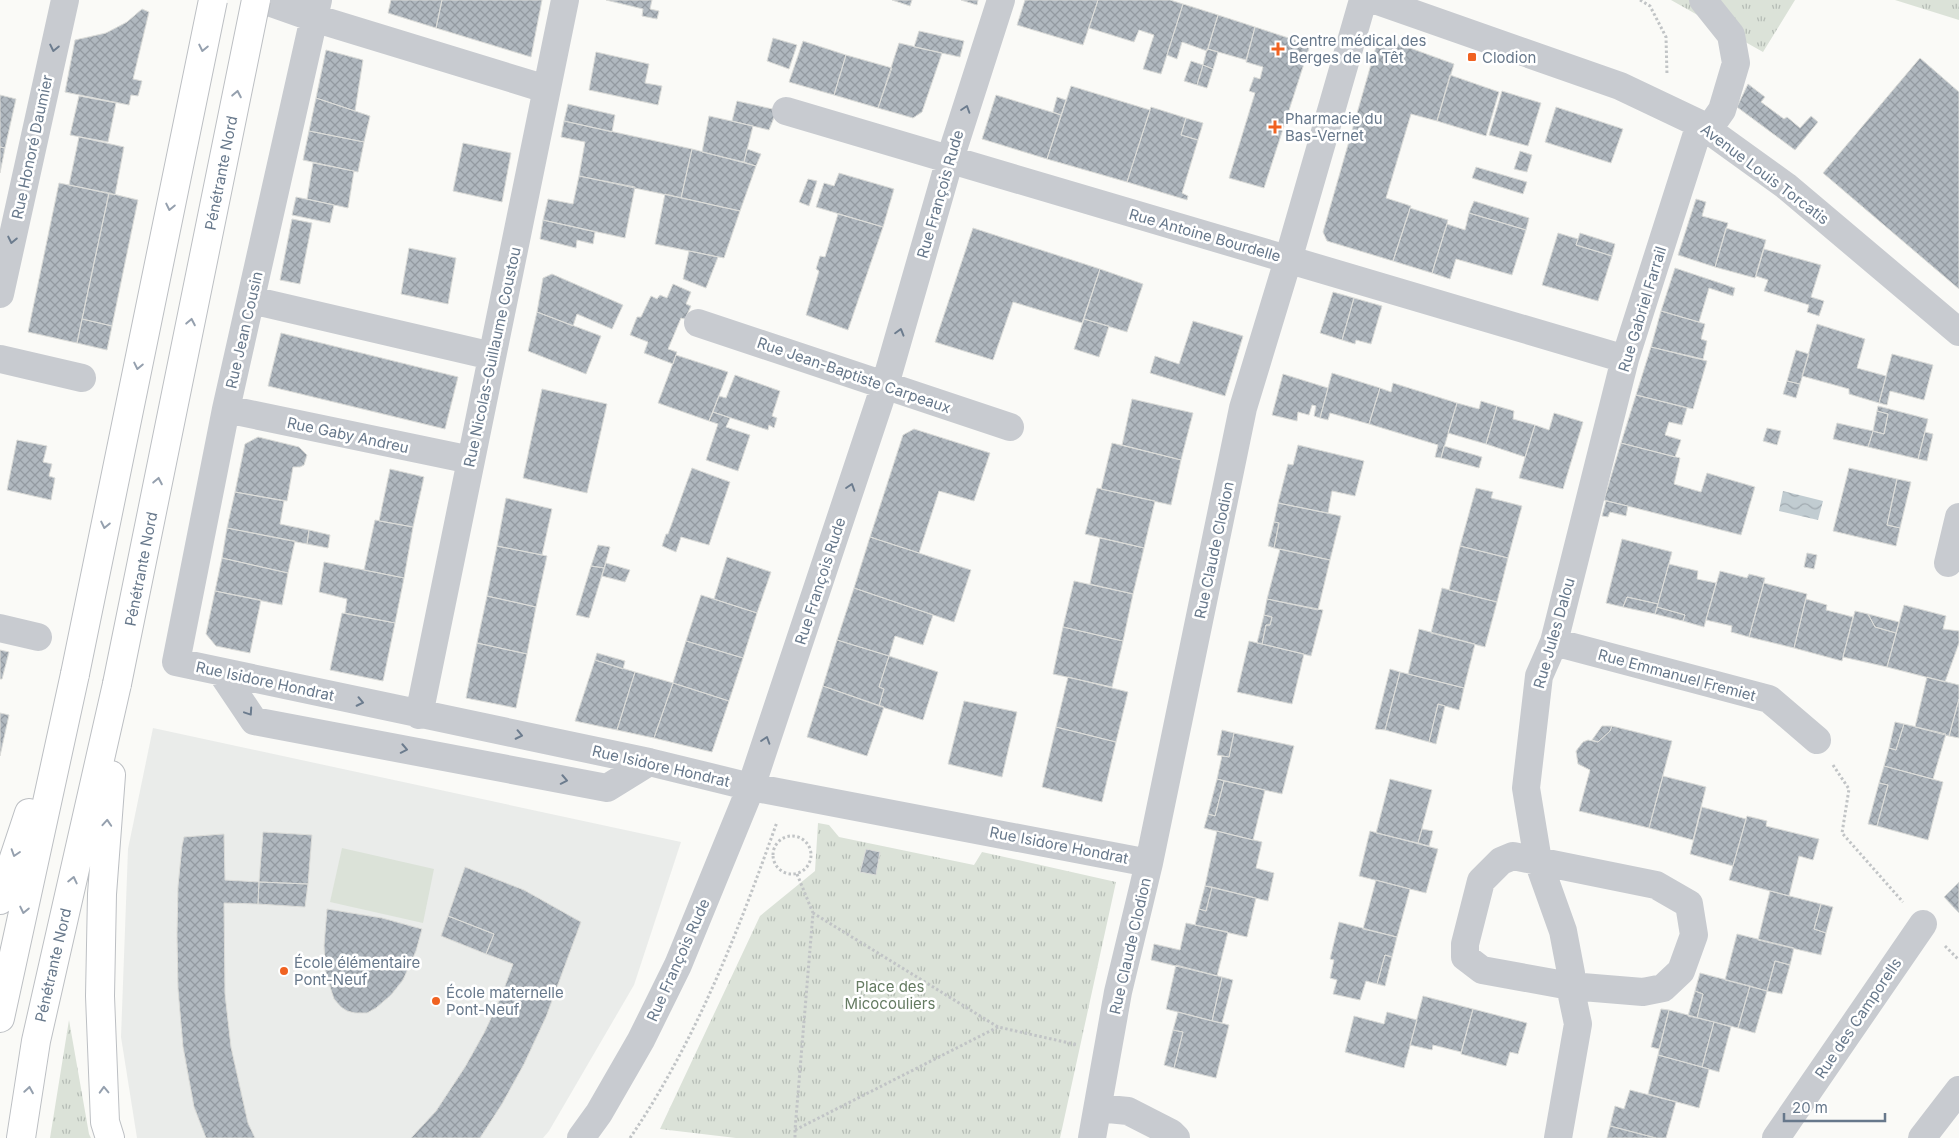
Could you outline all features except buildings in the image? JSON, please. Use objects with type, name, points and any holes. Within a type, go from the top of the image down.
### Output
[{"type":"highway","points":[[0,1018],[75,674],[213,0]]},
{"type":"highway","name":"Pénétrante Nord","points":[[21,1138],[36,1041],[117,684],[256,0]]},
{"type":"highway","points":[[0,900],[75,674]]},
{"type":"highway","points":[[110,1138],[106,1122],[100,996],[102,894],[117,684]]},
{"type":"street","name":"Rue Honoré Daumier","points":[[0,294],[65,0]]},
{"type":"street","points":[[264,0],[316,9],[546,89]]},
{"type":"street","name":"Rue Nicolas-Guillaume Coustou","points":[[419,715],[565,0]]},
{"type":"street","name":"Rue François Rude","points":[[580,1138],[599,1112],[641,1040],[678,965],[751,787],[885,385],[950,160],[1001,0]]},
{"type":"street","name":"Rue Claude Clodion","points":[[1092,1138],[1118,992],[1149,863],[1244,408],[1363,0]]},
{"type":"street","name":"Avenue Louis Torcatis","points":[[1375,0],[1620,86],[1663,105],[1704,127],[1786,186],[1959,332]]},
{"type":"street","name":"Rue Gabriel Farrail","points":[[1590,495],[1625,359],[1704,127],[1722,110],[1736,63],[1731,34],[1703,0]]},
{"type":"street","name":"Rue Jean Cousin","points":[[176,662],[226,409],[316,9]]},
{"type":"street","name":"Rue Antoine Bourdelle","points":[[786,111],[1625,359]]},
{"type":"street","points":[[251,300],[492,356]]},
{"type":"street","name":"Rue Jean-Baptiste Carpeaux","points":[[698,323],[1010,428]]},
{"type":"street","points":[[0,359],[82,378]]},
{"type":"street","name":"Rue Gaby Andreu","points":[[226,409],[471,460]]},
{"type":"street","name":"Rue Jules Dalou","points":[[1558,1138],[1578,1024],[1570,986],[1571,973],[1563,931],[1538,861],[1526,788],[1539,676],[1554,642],[1590,495]]},
{"type":"street","points":[[1948,563],[1959,517]]},
{"type":"street","points":[[0,628],[38,637]]},
{"type":"street","name":"Rue Emmanuel Fremiet","points":[[1554,642],[1769,699],[1817,740]]},
{"type":"street","name":"Rue Isidore Hondrat","points":[[176,662],[419,715],[649,762],[751,787],[1149,863]]},
{"type":"street","points":[[221,672],[254,721],[607,788],[649,762]]},
{"type":"street","points":[[1513,856],[1538,861],[1656,885],[1689,904],[1694,935],[1681,971],[1663,988],[1643,992],[1570,986],[1482,970],[1466,957],[1465,944],[1481,881],[1501,861],[1513,856]]},
{"type":"street","name":"Rue des Camporells","points":[[1776,1138],[1923,924]]},
{"type":"street","points":[[1922,1138],[1959,1090]]},
{"type":"street","points":[[1098,1108],[1128,1111],[1176,1138]]},
{"type":"path","points":[[1640,0],[1650,6],[1666,37],[1668,86],[1663,105]]},
{"type":"path","points":[[1817,740],[1849,789],[1842,833],[1923,924],[1959,960]]},
{"type":"path","points":[[630,1138],[646,1116],[700,1016],[735,938],[788,794]]},
{"type":"path","points":[[787,836],[797,836],[806,841],[811,850],[811,860],[806,869],[797,874],[787,874],[778,869],[773,860],[773,850],[778,841],[787,836]]},
{"type":"path","points":[[795,1138],[794,1130],[813,913],[797,874]]},
{"type":"path","points":[[813,913],[998,1027],[1107,1052]]},
{"type":"path","points":[[794,1130],[998,1027]]},
{"type":"shaded area","points":[[153,728],[681,842],[634,985],[549,1131],[543,1138],[137,1138],[121,1037],[128,849]]},
{"type":"green space","points":[[1671,0],[1795,0],[1763,52]]},
{"type":"green space","points":[[1895,0],[1959,0],[1959,20]]},
{"type":"green space","name":"Place des Micocouliers","points":[[818,823],[829,825],[839,837],[974,865],[982,852],[1116,882],[1060,1138],[736,1138],[660,1129],[760,916],[815,871]]},
{"type":"green space","points":[[342,848],[434,869],[423,923],[330,902]]},
{"type":"green space","points":[[69,1020],[89,1134],[91,1138],[50,1138]]},
{"type":"water","points":[[1783,491],[1823,501],[1818,520],[1779,511]]},
{"type":"place","name":"Centre médical des Berges de la Têt","points":[[1278,49]]},
{"type":"place","name":"Clodion","points":[[1472,57]]},
{"type":"place","name":"Pharmacie du Bas-Vernet","points":[[1275,127]]},
{"type":"place","name":"École élémentaire Pont-Neuf","points":[[284,971]]},
{"type":"place","name":"École maternelle Pont-Neuf","points":[[436,1001]]}]
